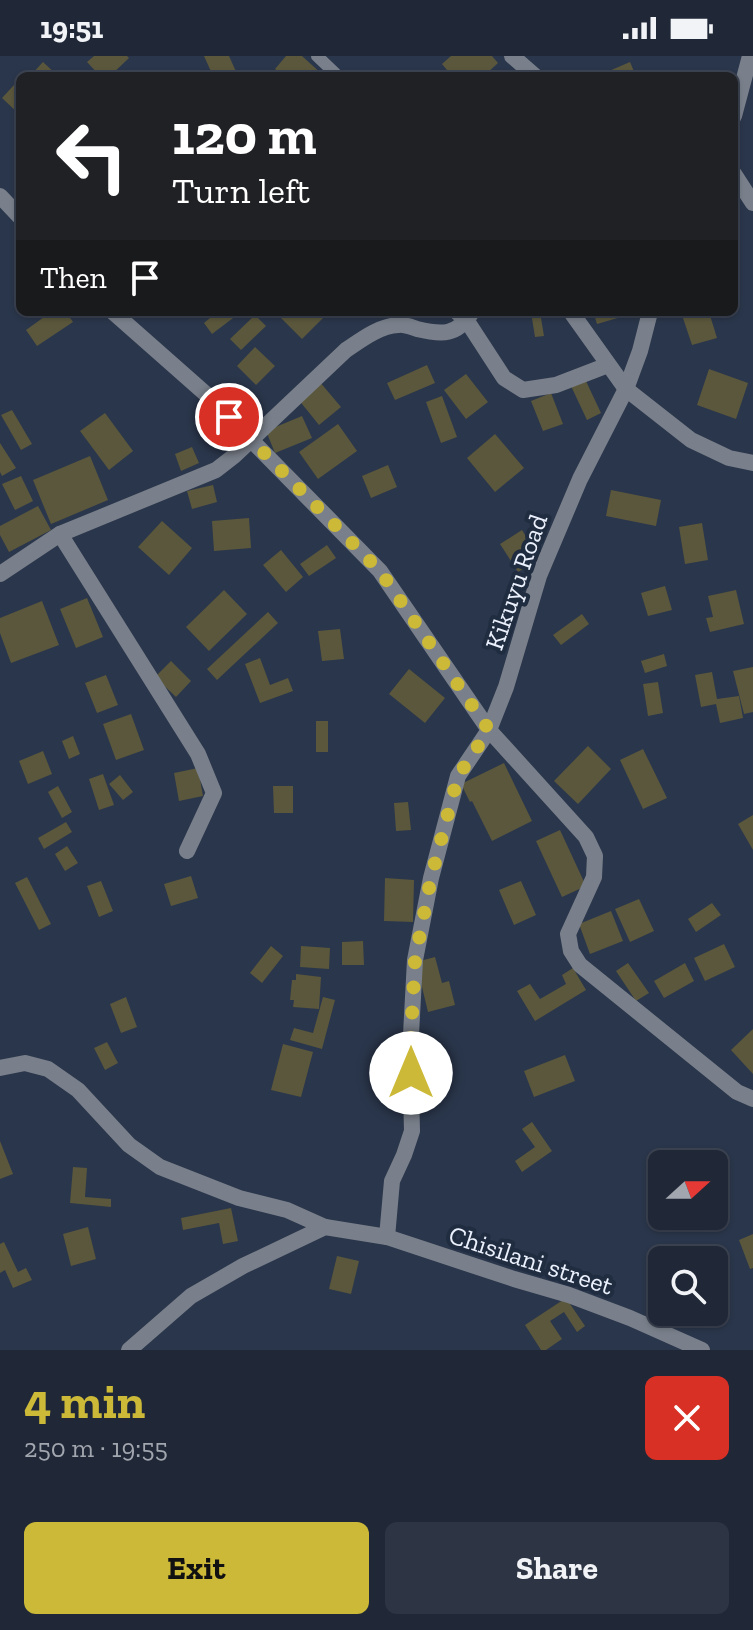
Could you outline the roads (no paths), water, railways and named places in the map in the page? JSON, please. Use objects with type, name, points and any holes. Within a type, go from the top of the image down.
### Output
[{"type":"street","points":[[512,56],[530,72]]},
{"type":"street","points":[[738,101],[750,56]]},
{"type":"street","points":[[738,180],[753,203]]},
{"type":"street","points":[[0,196],[16,213]]},
{"type":"street","points":[[118,316],[207,395],[380,571],[489,730],[586,837],[595,856],[594,877],[568,934],[571,951],[580,965],[737,1092],[753,1099]]},
{"type":"street","points":[[0,574],[60,534],[216,470],[346,350],[364,338],[400,324],[438,334],[447,333],[456,330],[464,316]]},
{"type":"street","points":[[466,316],[504,378],[523,390],[556,385],[608,365]]},
{"type":"street","points":[[574,316],[626,389],[691,440],[729,458],[753,463]]},
{"type":"street","name":"Kikuyu Road","points":[[387,1237],[392,1181],[412,1131],[410,1053],[415,960],[431,878],[458,776],[489,730],[506,687],[539,576],[580,479],[626,389],[649,316]]},
{"type":"street","points":[[60,534],[198,754],[214,793],[187,851]]},
{"type":"street","points":[[0,1068],[25,1063],[48,1069],[78,1090],[129,1145],[160,1167],[239,1198],[287,1210],[325,1227],[387,1237]]},
{"type":"street","points":[[129,1350],[191,1296],[243,1266],[325,1227]]},
{"type":"street","name":"Chisilani street","points":[[387,1237],[569,1295],[702,1350]]},
{"type":"lane","points":[[317,56],[334,72]]}]
